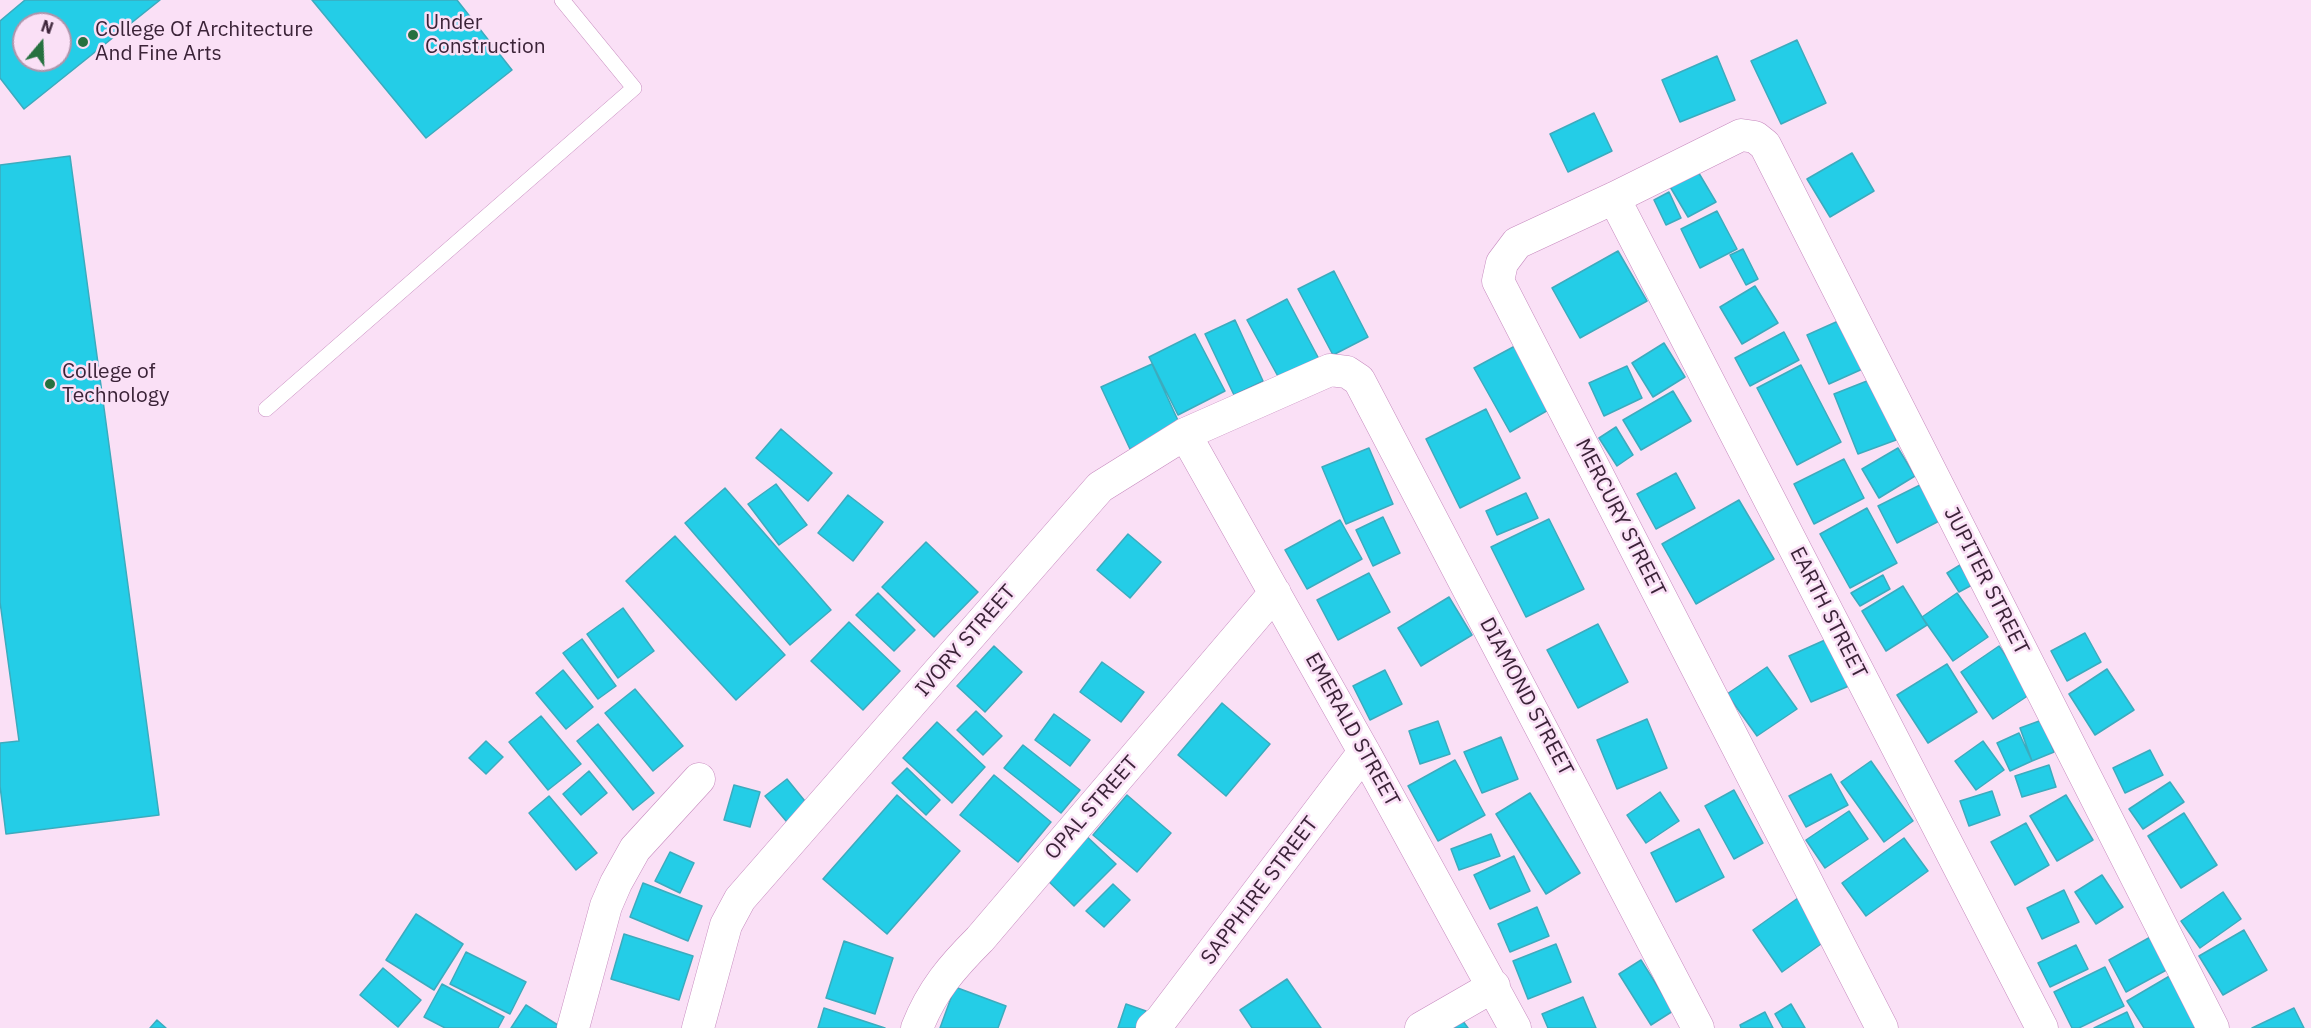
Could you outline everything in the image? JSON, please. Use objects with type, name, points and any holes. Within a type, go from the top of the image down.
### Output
[{"type":"street","name":"MERCURY STREET","points":[[1755,137],[1741,135],[1517,243],[1502,263],[1498,281],[1882,1028]]},
{"type":"street","name":"JUPITER STREET","points":[[1755,137],[1765,145],[2213,1028]]},
{"type":"street","name":"EARTH STREET","points":[[1614,198],[2042,1028]]},
{"type":"street","name":"IVORY STREET","points":[[698,1028],[726,926],[740,899],[1100,487],[1185,434],[1330,370],[1347,372]]},
{"type":"street","name":"DIAMOND STREET","points":[[1347,372],[1359,381],[1365,391],[1698,1028]]},
{"type":"street","name":"EMERALD STREET","points":[[1185,434],[1364,752],[1515,1028]]},
{"type":"street","name":"OPAL STREET","points":[[918,1028],[924,1010],[948,972],[980,939],[1275,593]]},
{"type":"street","name":"SAPPHIRE STREET","points":[[1152,1028],[1207,962],[1364,752]]},
{"type":"street","points":[[573,1028],[606,906],[616,883],[635,849],[699,779]]},
{"type":"street","points":[[1421,1028],[1494,986]]},
{"type":"lane","points":[[266,409],[634,88],[562,0]]},
{"type":"building","name":"College Of Architecture And Fine Arts","points":[[25,0],[160,0],[72,71],[72,12],[12,12],[12,72],[70,72],[24,109],[0,78],[0,21]]},
{"type":"building","name":"Under Construction","points":[[312,0],[457,0],[512,70],[426,138]]},
{"type":"building","points":[[1797,40],[1826,103],[1781,124],[1751,61]]},
{"type":"building","points":[[1717,56],[1735,100],[1680,122],[1662,80]]},
{"type":"building","points":[[1594,113],[1612,151],[1568,172],[1550,134]]},
{"type":"building","points":[[1852,153],[1874,191],[1830,217],[1807,179]]},
{"type":"building","name":"College of Technology","points":[[70,156],[159,815],[6,834],[0,786],[0,743],[19,741],[0,602],[0,165]]},
{"type":"building","points":[[1697,170],[1716,202],[1688,217],[1669,185]]},
{"type":"building","points":[[1669,192],[1681,218],[1666,225],[1654,200]]},
{"type":"building","points":[[1717,211],[1737,249],[1700,268],[1681,229]]},
{"type":"building","points":[[1743,249],[1758,279],[1746,285],[1730,255]]},
{"type":"building","points":[[1618,251],[1647,301],[1580,338],[1552,288]]},
{"type":"building","points":[[1334,271],[1368,337],[1333,355],[1298,289]]},
{"type":"building","points":[[1755,286],[1778,323],[1742,344],[1720,307]]},
{"type":"building","points":[[1287,299],[1319,359],[1280,380],[1247,320]]},
{"type":"building","points":[[1845,318],[1867,367],[1829,384],[1807,335]]},
{"type":"building","points":[[1235,320],[1263,381],[1234,395],[1205,334]]},
{"type":"building","points":[[1784,332],[1799,360],[1750,386],[1735,358]]},
{"type":"building","points":[[1195,334],[1225,391],[1178,415],[1149,357]]},
{"type":"building","points":[[1664,343],[1685,377],[1653,397],[1632,363]]},
{"type":"building","points":[[1515,346],[1550,409],[1510,432],[1474,368]]},
{"type":"building","points":[[1152,364],[1181,427],[1130,449],[1101,387]]},
{"type":"building","points":[[1801,365],[1841,442],[1797,465],[1757,388]]},
{"type":"building","points":[[1627,366],[1642,398],[1604,416],[1589,383]]},
{"type":"building","points":[[1872,379],[1896,440],[1858,454],[1834,394]]},
{"type":"building","points":[[1673,391],[1691,421],[1641,450],[1623,420]]},
{"type":"building","points":[[1486,409],[1520,478],[1460,508],[1426,439]]},
{"type":"building","points":[[1616,427],[1633,455],[1617,466],[1599,438]]},
{"type":"building","points":[[781,429],[832,473],[808,501],[756,458]]},
{"type":"building","points":[[1369,448],[1393,504],[1346,524],[1322,467]]},
{"type":"building","points":[[1898,448],[1915,476],[1879,498],[1862,469]]},
{"type":"building","points":[[1844,459],[1864,498],[1814,524],[1794,484]]},
{"type":"building","points":[[1676,473],[1695,508],[1656,529],[1637,494]]},
{"type":"building","points":[[776,484],[807,525],[779,545],[748,504]]},
{"type":"building","points":[[1922,484],[1941,520],[1897,543],[1878,506]]},
{"type":"building","points":[[725,488],[831,610],[790,645],[685,523]]},
{"type":"building","points":[[1526,493],[1538,518],[1497,535],[1486,511]]},
{"type":"building","points":[[848,495],[883,522],[853,561],[818,533]]},
{"type":"building","points":[[1739,500],[1774,559],[1696,604],[1662,544]]},
{"type":"building","points":[[1867,508],[1897,563],[1850,588],[1820,534]]},
{"type":"building","points":[[1383,517],[1400,553],[1373,566],[1356,530]]},
{"type":"building","points":[[1549,519],[1584,589],[1526,617],[1491,547]]},
{"type":"building","points":[[1340,520],[1362,559],[1307,589],[1285,550]]},
{"type":"building","points":[[1128,534],[1161,562],[1130,598],[1097,570]]},
{"type":"building","points":[[675,536],[785,655],[736,700],[626,581]]},
{"type":"building","points":[[926,542],[978,592],[934,637],[882,587]]},
{"type":"building","points":[[1960,565],[1972,585],[1959,592],[1947,573]]},
{"type":"building","points":[[1369,573],[1390,612],[1338,640],[1317,600]]},
{"type":"building","points":[[1883,575],[1890,589],[1860,606],[1851,593]]},
{"type":"building","points":[[1903,586],[1927,625],[1886,651],[1862,611]]},
{"type":"building","points":[[878,593],[915,630],[894,651],[856,615]]},
{"type":"building","points":[[1957,593],[1988,637],[1953,661],[1922,617]]},
{"type":"building","points":[[1449,597],[1472,635],[1421,666],[1398,628]]},
{"type":"building","points":[[623,608],[654,651],[618,678],[587,634]]},
{"type":"building","points":[[849,622],[900,671],[863,710],[811,661]]},
{"type":"building","points":[[1598,624],[1628,682],[1578,708],[1547,650]]},
{"type":"building","points":[[2085,633],[2101,662],[2067,681],[2051,651]]},
{"type":"building","points":[[1834,636],[1856,683],[1811,702],[1789,656]]},
{"type":"building","points":[[582,639],[616,686],[598,699],[563,653]]},
{"type":"building","points":[[994,646],[1022,672],[985,712],[957,686]]},
{"type":"building","points":[[1999,646],[2032,693],[1993,719],[1961,672]]},
{"type":"building","points":[[1102,662],[1144,692],[1121,722],[1080,692]]},
{"type":"building","points":[[1947,664],[1977,712],[1928,743],[1897,695]]},
{"type":"building","points":[[1767,667],[1797,709],[1757,736],[1727,694]]},
{"type":"building","points":[[2107,669],[2134,710],[2095,735],[2069,694]]},
{"type":"building","points":[[563,670],[593,707],[566,729],[536,693]]},
{"type":"building","points":[[1385,670],[1402,704],[1370,720],[1353,686]]},
{"type":"building","points":[[635,689],[683,746],[653,771],[605,713]]},
{"type":"building","points":[[1222,703],[1270,744],[1226,796],[1178,755]]},
{"type":"building","points":[[976,711],[1002,736],[983,755],[957,730]]},
{"type":"building","points":[[1054,714],[1090,740],[1070,766],[1035,740]]},
{"type":"building","points":[[541,716],[581,764],[548,790],[509,742]]},
{"type":"building","points":[[1647,719],[1667,768],[1617,789],[1597,740]]},
{"type":"building","points":[[2042,720],[2054,752],[2032,761],[2020,728]]},
{"type":"building","points":[[1438,721],[1450,754],[1420,764],[1409,731]]},
{"type":"building","points":[[937,722],[985,767],[952,803],[903,758]]},
{"type":"building","points":[[598,724],[654,793],[633,810],[577,741]]},
{"type":"building","points":[[2019,733],[2032,761],[2010,771],[1997,743]]},
{"type":"building","points":[[1501,737],[1518,779],[1482,793],[1464,752]]},
{"type":"building","points":[[486,741],[503,757],[486,774],[469,758]]},
{"type":"building","points":[[1983,741],[2004,770],[1976,790],[1955,761]]},
{"type":"building","points":[[1023,745],[1080,790],[1061,813],[1004,768]]},
{"type":"building","points":[[2150,750],[2163,775],[2125,793],[2113,768]]},
{"type":"building","points":[[1455,760],[1485,815],[1438,841],[1408,786]]},
{"type":"building","points":[[1871,761],[1913,821],[1884,842],[1841,782]]},
{"type":"building","points":[[2049,765],[2056,787],[2022,797],[2015,776]]},
{"type":"building","points":[[907,768],[940,800],[926,815],[892,783]]},
{"type":"building","points":[[589,771],[607,793],[581,815],[563,794]]},
{"type":"building","points":[[1831,774],[1848,805],[1806,827],[1789,796]]},
{"type":"building","points":[[994,775],[1051,822],[1018,862],[960,815]]},
{"type":"building","points":[[787,779],[813,811],[792,828],[765,796]]},
{"type":"building","points":[[2170,782],[2184,802],[2143,829],[2129,809]]},
{"type":"building","points":[[734,785],[760,792],[750,827],[724,820]]},
{"type":"building","points":[[1734,790],[1763,843],[1734,859],[1705,806]]},
{"type":"building","points":[[1992,791],[2000,815],[1969,826],[1960,801]]},
{"type":"building","points":[[1660,792],[1679,821],[1646,843],[1627,815]]},
{"type":"building","points":[[1530,793],[1580,873],[1546,894],[1496,814]]},
{"type":"building","points":[[897,795],[960,851],[887,934],[823,879]]},
{"type":"building","points":[[1127,795],[1171,833],[1137,872],[1093,835]]},
{"type":"building","points":[[2066,795],[2093,840],[2057,861],[2030,816]]},
{"type":"building","points":[[549,796],[597,853],[576,870],[529,813]]},
{"type":"building","points":[[1849,811],[1868,839],[1825,868],[1806,840]]},
{"type":"building","points":[[2184,813],[2217,865],[2181,888],[2148,836]]},
{"type":"building","points":[[2026,823],[2049,865],[2015,885],[1991,842]]},
{"type":"building","points":[[1699,829],[1724,877],[1676,902],[1651,853]]},
{"type":"building","points":[[1082,832],[1116,864],[1074,906],[1041,874]]},
{"type":"building","points":[[1491,834],[1500,856],[1459,870],[1451,849]]},
{"type":"building","points":[[1904,838],[1928,871],[1866,916],[1842,883]]},
{"type":"building","points":[[670,852],[694,863],[680,893],[655,881]]},
{"type":"building","points":[[1514,856],[1530,891],[1490,909],[1474,875]]},
{"type":"building","points":[[2102,875],[2123,907],[2096,924],[2075,892]]},
{"type":"building","points":[[643,883],[702,906],[688,941],[630,917]]},
{"type":"building","points":[[1113,884],[1130,900],[1104,927],[1086,911]]},
{"type":"building","points":[[2064,890],[2079,922],[2042,939],[2027,908]]},
{"type":"building","points":[[2223,892],[2241,919],[2200,948],[2181,921]]},
{"type":"building","points":[[1798,898],[1828,939],[1782,972],[1753,930]]},
{"type":"building","points":[[1537,907],[1549,936],[1510,952],[1498,924]]},
{"type":"building","points":[[416,914],[463,944],[434,990],[386,960]]},
{"type":"building","points":[[2244,930],[2267,970],[2223,995],[2199,956]]},
{"type":"building","points":[[624,934],[693,956],[679,1000],[611,979]]},
{"type":"building","points":[[2154,935],[2172,967],[2126,992],[2109,960]]},
{"type":"building","points":[[844,941],[893,958],[875,1014],[826,998]]},
{"type":"building","points":[[1556,944],[1571,982],[1528,999],[1513,961]]},
{"type":"building","points":[[2076,945],[2088,969],[2050,987],[2038,963]]},
{"type":"building","points":[[466,952],[526,982],[510,1014],[450,984]]},
{"type":"building","points":[[1641,960],[1673,1011],[1651,1025],[1619,974]]},
{"type":"building","points":[[2105,967],[2124,1006],[2079,1028],[2072,1028],[2054,992]]},
{"type":"building","points":[[383,968],[421,1000],[398,1027],[360,995]]},
{"type":"building","points":[[2173,974],[2202,1028],[2144,1028],[2127,1001]]},
{"type":"building","points":[[1287,979],[1321,1028],[1252,1028],[1240,1010]]},
{"type":"building","points":[[442,984],[504,1017],[498,1028],[445,1028],[424,1017]]},
{"type":"building","points":[[955,987],[1006,1006],[998,1028],[940,1028]]},
{"type":"building","points":[[1583,997],[1596,1028],[1548,1028],[1542,1014]]},
{"type":"building","points":[[1126,1004],[1146,1011],[1140,1028],[1118,1028]]},
{"type":"building","points":[[1791,1004],[1805,1028],[1783,1028],[1775,1014]]},
{"type":"building","points":[[526,1005],[561,1027],[561,1028],[511,1028]]},
{"type":"building","points":[[824,1008],[885,1028],[818,1028]]},
{"type":"building","points":[[2294,1008],[2304,1028],[2252,1028]]},
{"type":"building","points":[[1765,1012],[1773,1028],[1741,1028],[1740,1025]]},
{"type":"building","points":[[2127,1012],[2134,1028],[2094,1028]]},
{"type":"building","points":[[1457,1013],[1468,1028],[1434,1028]]},
{"type":"building","points":[[157,1020],[166,1028],[150,1028]]},
{"type":"place","name":"Under Construction","points":[[413,35]]},
{"type":"place","name":"College Of Architecture And Fine Arts","points":[[83,42]]},
{"type":"place","name":"College of Technology","points":[[50,384]]}]
